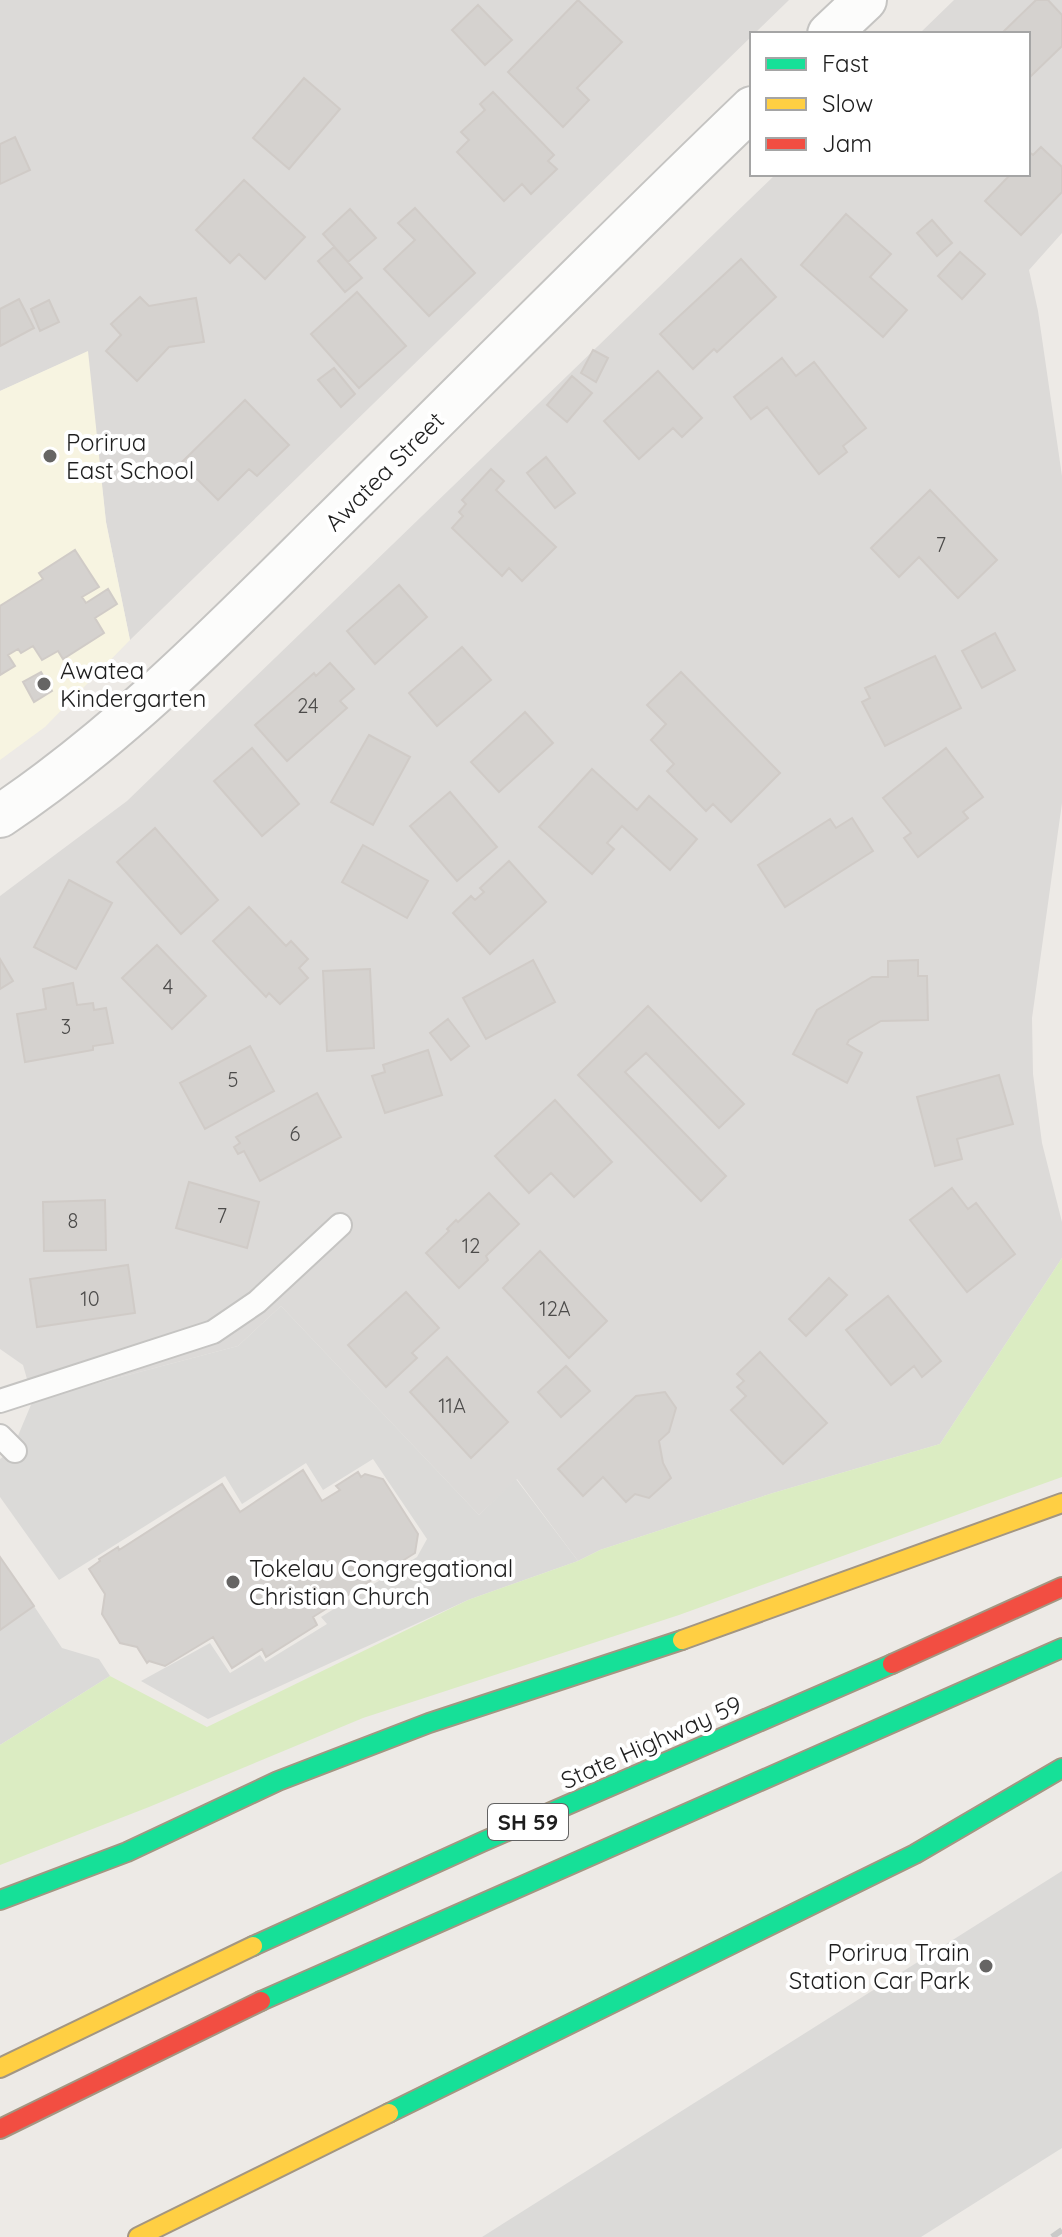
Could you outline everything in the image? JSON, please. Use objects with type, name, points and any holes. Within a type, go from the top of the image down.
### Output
[{"type":"main road","points":[[0,1900],[127,1852],[278,1781],[429,1723],[697,1635],[1062,1503]]},
{"type":"main road","name":"State Highway 59","points":[[0,2068],[140,1997],[358,1897],[972,1630],[1062,1587]]},
{"type":"main road","name":"SH 59","points":[[0,2129],[289,1987],[1062,1648]]},
{"type":"main road","points":[[138,2237],[915,1854],[1062,1768]]},
{"type":"street","points":[[831,32],[865,0]]},
{"type":"street","name":"Awatea Street","points":[[0,816],[46,785],[139,708],[249,604],[750,110]]},
{"type":"lane","points":[[0,1401],[213,1332],[257,1302],[340,1225]]},
{"type":"lane","points":[[915,1854],[1062,1788]]},
{"type":"shaded area","points":[[0,0],[789,0],[756,32],[750,32],[750,38],[130,640],[106,522],[87,352],[0,391]]},
{"type":"shaded area","points":[[954,0],[1062,0],[1062,233],[1029,270],[1038,311],[1062,476],[1062,803],[1032,1018],[1033,1074],[1042,1143],[1062,1222],[1062,1258],[940,1444],[773,1493],[600,1550],[578,1561],[517,1479],[479,1515],[281,1306],[238,1346],[33,1400],[23,1365],[0,1349],[0,896],[127,801],[774,176],[1030,176],[1030,32],[921,32]]},
{"type":"shaded area","points":[[88,351],[106,522],[130,640],[45,727],[0,760],[0,391]]},
{"type":"shaded area","points":[[281,1306],[479,1515],[516,1479],[578,1561],[468,1600],[208,1719],[141,1681],[210,1643],[230,1673],[260,1655],[265,1662],[327,1624],[321,1617],[417,1557],[427,1539],[373,1459],[323,1490],[306,1463],[242,1504],[225,1476],[59,1580],[0,1497],[0,1459],[12,1450],[33,1400],[238,1346]]},
{"type":"shaded area","points":[[34,1606],[62,1648],[99,1659],[110,1676],[0,1745],[0,1630]]},
{"type":"shaded area","name":"Porirua Train Station Car Park","points":[[1062,1871],[1062,2148],[921,2237],[482,2237]]},
{"type":"green space","points":[[1062,1258],[1062,1477],[679,1615],[363,1718],[0,1865],[0,1745],[110,1676],[207,1727],[468,1600],[578,1561],[600,1550],[773,1493],[940,1444]]},
{"type":"building","points":[[578,0],[622,42],[577,88],[589,100],[563,127],[508,72]]},
{"type":"building","points":[[1036,0],[1048,0],[1062,15],[1062,46],[1030,77],[1030,32],[1003,32]]},
{"type":"building","points":[[478,5],[512,40],[485,65],[452,30]]},
{"type":"building","points":[[304,78],[340,109],[289,169],[253,138]]},
{"type":"building","points":[[493,92],[554,155],[548,161],[557,169],[531,194],[522,184],[504,201],[457,152],[469,140],[461,132],[485,110],[480,104]]},
{"type":"building","points":[[15,137],[30,170],[0,184],[0,144]]},
{"type":"building","points":[[1041,147],[1062,167],[1062,192],[1021,235],[985,201],[1007,176],[1030,176],[1030,153],[1033,155]]},
{"type":"building","points":[[244,180],[305,237],[265,279],[239,254],[230,263],[196,230]]},
{"type":"building","points":[[415,208],[475,273],[429,316],[384,269],[415,240],[398,223]]},
{"type":"building","points":[[350,209],[376,238],[348,262],[323,234]]},
{"type":"building","points":[[846,214],[891,254],[870,277],[907,310],[883,337],[801,265]]},
{"type":"building","points":[[932,220],[952,243],[937,256],[917,233]]},
{"type":"building","points":[[334,247],[362,278],[345,292],[318,261]]},
{"type":"building","points":[[960,252],[985,274],[962,299],[938,276]]},
{"type":"building","points":[[741,259],[776,297],[717,352],[714,349],[693,369],[660,334]]},
{"type":"building","points":[[357,292],[406,346],[359,388],[311,334]]},
{"type":"building","points":[[140,297],[149,306],[196,298],[204,342],[169,347],[137,381],[106,351],[121,335],[111,324]]},
{"type":"building","points":[[19,299],[34,328],[0,346],[0,309]]},
{"type":"building","points":[[49,300],[59,322],[40,331],[31,309]]},
{"type":"building","points":[[593,350],[608,358],[596,382],[581,373]]},
{"type":"building","points":[[782,358],[796,376],[814,362],[866,428],[843,446],[847,452],[819,474],[767,407],[751,419],[734,397]]},
{"type":"building","points":[[334,368],[355,394],[341,407],[318,380]]},
{"type":"building","points":[[658,371],[702,418],[682,437],[673,428],[639,459],[604,421]]},
{"type":"building","points":[[572,376],[592,393],[567,422],[547,405]]},
{"type":"building","points":[[245,400],[289,445],[257,476],[249,469],[218,500],[181,463]]},
{"type":"building","points":[[546,457],[575,493],[555,508],[527,473]]},
{"type":"building","points":[[491,469],[504,481],[496,490],[556,547],[522,581],[509,568],[502,576],[452,528],[463,516],[459,512],[466,504],[462,500]]},
{"type":"building","points":[[930,490],[997,560],[958,598],[919,557],[899,577],[871,548]]},
{"type":"building","points":[[75,550],[99,587],[82,597],[86,603],[108,589],[117,604],[95,618],[104,633],[63,659],[58,651],[42,660],[33,646],[21,653],[18,649],[8,655],[15,666],[0,675],[0,606],[43,579],[39,573]]},
{"type":"building","points":[[399,585],[427,617],[375,664],[347,631]]},
{"type":"building","points":[[995,633],[1015,670],[982,688],[962,651]]},
{"type":"building","points":[[462,647],[491,680],[437,726],[409,693]]},
{"type":"building","points":[[935,656],[961,708],[885,746],[862,702],[870,698],[865,688]]},
{"type":"building","points":[[330,663],[354,689],[340,701],[347,708],[287,761],[255,725],[314,673],[316,676]]},
{"type":"building","points":[[41,672],[52,691],[34,702],[23,682]]},
{"type":"building","points":[[681,672],[780,773],[731,822],[713,804],[706,811],[667,771],[674,764],[651,740],[666,724],[647,705]]},
{"type":"building","points":[[525,712],[553,743],[499,792],[471,762]]},
{"type":"building","points":[[369,735],[410,757],[373,825],[331,802]]},
{"type":"building","points":[[252,748],[299,804],[262,836],[214,781]]},
{"type":"building","points":[[946,748],[983,797],[963,812],[968,818],[918,857],[904,838],[911,833],[883,798]]},
{"type":"building","points":[[592,769],[637,810],[649,796],[697,839],[670,870],[622,826],[607,843],[614,849],[592,874],[539,827]]},
{"type":"building","points":[[450,792],[497,847],[457,881],[410,826]]},
{"type":"building","points":[[852,818],[873,851],[785,907],[758,865],[830,819],[836,828]]},
{"type":"building","points":[[155,828],[218,900],[181,934],[117,862]]},
{"type":"building","points":[[363,845],[428,881],[407,918],[342,882]]},
{"type":"building","points":[[509,861],[546,902],[490,954],[453,913],[471,896],[475,900],[484,892],[480,888]]},
{"type":"building","points":[[69,880],[112,903],[76,969],[34,947]]},
{"type":"building","points":[[249,907],[286,946],[291,941],[308,959],[299,968],[308,978],[280,1004],[269,993],[266,997],[213,941]]},
{"type":"building","points":[[157,945],[206,996],[172,1029],[122,978]]},
{"type":"building","points":[[0,959],[13,981],[0,989]]},
{"type":"building","points":[[533,960],[555,1002],[486,1039],[463,998]]},
{"type":"building","points":[[918,960],[918,976],[927,976],[928,1020],[881,1021],[849,1040],[847,1044],[862,1053],[847,1083],[793,1054],[817,1010],[872,977],[888,977],[888,961]]},
{"type":"building","points":[[370,969],[374,1048],[327,1051],[323,971]]},
{"type":"building","points":[[73,983],[77,1005],[93,1003],[94,1010],[106,1008],[113,1043],[93,1046],[93,1050],[25,1062],[17,1014],[46,1009],[43,989]]},
{"type":"building","points":[[648,1006],[744,1104],[719,1128],[646,1053],[625,1072],[726,1176],[701,1201],[578,1075]]},
{"type":"building","points":[[448,1019],[469,1046],[451,1060],[430,1033]]},
{"type":"building","points":[[250,1046],[274,1091],[205,1129],[180,1083]]},
{"type":"building","points":[[428,1050],[442,1095],[385,1113],[372,1076],[385,1072],[383,1065]]},
{"type":"building","points":[[999,1075],[1013,1124],[957,1139],[962,1159],[935,1166],[917,1097]]},
{"type":"building","points":[[317,1093],[341,1137],[260,1181],[244,1151],[238,1154],[234,1147],[240,1143],[236,1137]]},
{"type":"building","points":[[555,1100],[612,1162],[574,1197],[551,1173],[529,1193],[495,1156]]},
{"type":"building","points":[[189,1182],[259,1202],[247,1248],[176,1228]]},
{"type":"building","points":[[952,1188],[968,1209],[976,1203],[1015,1254],[967,1292],[910,1220]]},
{"type":"building","points":[[489,1193],[519,1224],[459,1288],[426,1253],[456,1220],[458,1222]]},
{"type":"building","points":[[105,1200],[106,1250],[44,1251],[43,1202]]},
{"type":"building","points":[[540,1251],[607,1321],[569,1358],[503,1288]]},
{"type":"building","points":[[128,1265],[135,1313],[37,1327],[30,1279]]},
{"type":"building","points":[[829,1278],[847,1295],[806,1336],[789,1319]]},
{"type":"building","points":[[406,1292],[439,1328],[412,1353],[417,1358],[386,1387],[348,1345]]},
{"type":"building","points":[[888,1296],[941,1361],[922,1377],[914,1366],[891,1385],[846,1330]]},
{"type":"building","points":[[760,1352],[827,1423],[783,1464],[731,1410],[746,1396],[737,1387],[744,1381],[737,1374]]},
{"type":"building","points":[[447,1357],[508,1422],[471,1458],[410,1392]]},
{"type":"building","points":[[566,1366],[590,1391],[561,1417],[538,1392]]},
{"type":"building","points":[[665,1392],[676,1408],[669,1432],[659,1441],[663,1463],[671,1478],[649,1498],[635,1494],[626,1502],[603,1477],[583,1496],[558,1469],[636,1396]]},
{"type":"building","name":"Tokelau Congregational Christian Church","points":[[303,1470],[322,1501],[340,1490],[336,1486],[358,1472],[361,1477],[365,1474],[383,1479],[418,1534],[415,1553],[313,1617],[317,1625],[266,1657],[262,1649],[232,1668],[213,1637],[165,1666],[147,1663],[137,1647],[120,1643],[102,1614],[105,1594],[89,1569],[99,1559],[118,1547],[119,1550],[222,1484],[240,1512]]},
{"type":"building","points":[[0,1557],[34,1606],[0,1630]]},
{"type":"railway","points":[[1052,2237],[1062,2230]]},
{"type":"traffic: fast","points":[[0,1900],[127,1852],[278,1781],[429,1723],[682,1640]]},
{"type":"traffic: fast","points":[[261,2001],[1062,1648]]},
{"type":"traffic: fast","points":[[253,1946],[482,1842],[892,1664]]},
{"type":"traffic: fast","points":[[389,2113],[915,1854],[1062,1768]]},
{"type":"traffic: slow","points":[[682,1640],[1062,1503]]},
{"type":"traffic: slow","points":[[0,2068],[253,1946]]},
{"type":"traffic: slow","points":[[138,2237],[389,2113]]},
{"type":"traffic: jam","points":[[892,1664],[1062,1587]]},
{"type":"traffic: jam","points":[[0,2129],[261,2001]]},
{"type":"place","name":"Porirua East School","points":[[50,456]]},
{"type":"place","name":"Awatea Kindergarten","points":[[44,684]]},
{"type":"place","name":"Tokelau Congregational Christian Church","points":[[233,1582]]},
{"type":"place","name":"Porirua Train Station Car Park","points":[[986,1966]]}]
